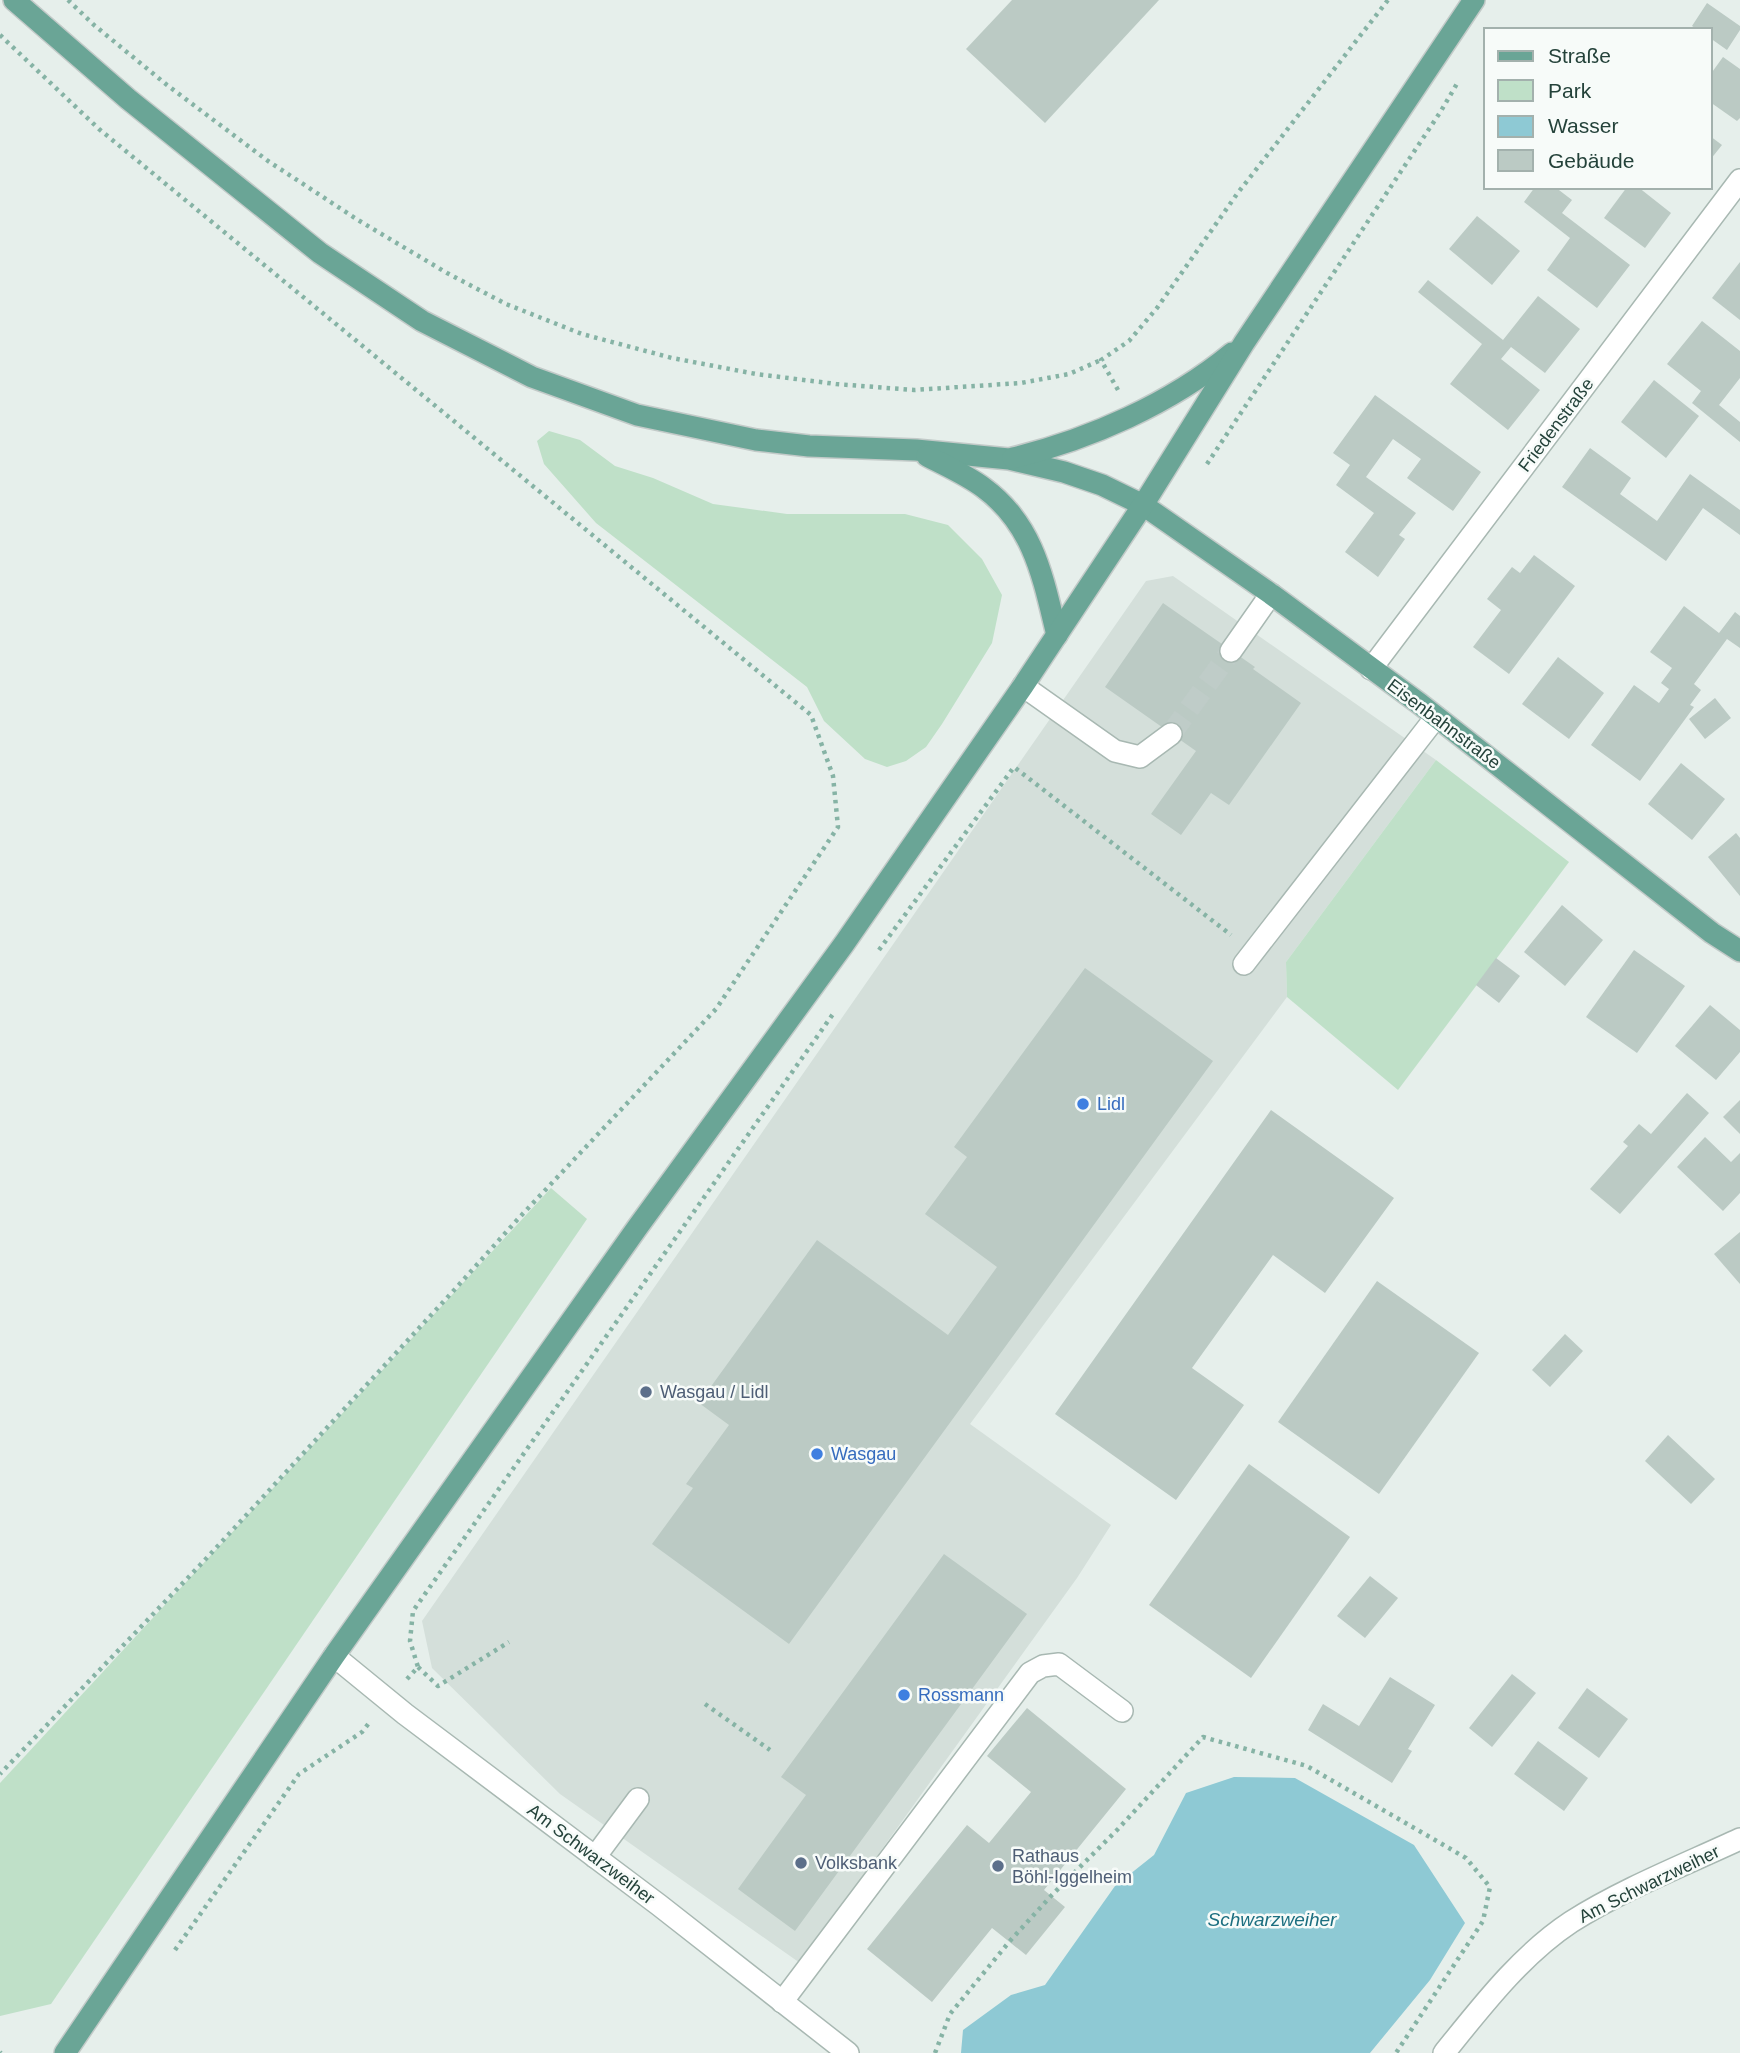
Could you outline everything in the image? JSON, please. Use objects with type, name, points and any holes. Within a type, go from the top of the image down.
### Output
[{"type":"main road","points":[[14,0],[128,99],[320,253],[422,321],[532,377],[583,397],[648,417],[756,440],[1009,459],[1046,449],[1132,416],[1173,396],[1244,343]]},
{"type":"main road","points":[[65,2053],[334,1656],[637,1228],[844,944],[1023,687],[1143,505],[1244,343],[1474,0]]},
{"type":"main road","points":[[916,450],[984,488],[1009,511],[1026,533],[1038,562],[1057,635]]},
{"type":"main road","name":"Eisenbahnstraße","points":[[1009,459],[1064,472],[1102,485],[1143,505],[1271,594],[1436,717],[1712,933],[1740,951]]},
{"type":"street","name":"Friedenstraße","points":[[1371,669],[1740,180]]},
{"type":"street","points":[[1231,650],[1271,594]]},
{"type":"street","points":[[1023,687],[1115,751],[1140,757],[1171,734]]},
{"type":"street","points":[[1244,964],[1436,717]]},
{"type":"street","name":"Am Schwarzweiher","points":[[334,1656],[848,2053]]},
{"type":"street","points":[[782,2002],[1030,1673],[1043,1665],[1059,1664],[1122,1711]]},
{"type":"street","points":[[595,1857],[638,1799]]},
{"type":"street","name":"Am Schwarzweiher","points":[[1444,2053],[1518,1966],[1571,1922],[1615,1898],[1740,1839]]},
{"type":"path","points":[[68,0],[167,85],[268,161],[347,213],[506,304],[582,334],[672,358],[757,374],[914,390],[1021,383],[1069,374],[1101,360],[1129,341],[1157,308],[1237,194],[1388,0]]},
{"type":"path","points":[[0,35],[99,129],[811,715],[833,776],[838,827],[716,1009],[517,1220],[203,1562],[0,1774]]},
{"type":"path","points":[[1202,472],[1461,78]]},
{"type":"path","points":[[1101,360],[1132,416]]},
{"type":"path","points":[[877,954],[1014,767],[1239,942]]},
{"type":"path","points":[[509,1642],[438,1686],[418,1667],[410,1641],[413,1611],[837,1009]]},
{"type":"path","points":[[173,1953],[299,1774],[362,1732],[418,1667]]},
{"type":"path","points":[[705,1704],[770,1750]]},
{"type":"path","points":[[935,2053],[950,2014],[1009,1942],[1203,1737],[1307,1766],[1465,1858],[1490,1887],[1483,1921],[1396,2053]]},
{"type":"shaded area","points":[[1173,576],[1436,760],[1286,962],[1287,997],[970,1424],[1111,1525],[1077,1578],[800,1963],[560,1794],[432,1668],[422,1621],[1146,581]]},
{"type":"green space","points":[[549,431],[580,440],[615,466],[653,478],[713,504],[787,514],[905,514],[948,525],[982,559],[1002,595],[992,643],[926,747],[906,761],[887,767],[865,759],[824,721],[807,687],[596,523],[544,464],[537,441]]},
{"type":"green space","points":[[1436,760],[1569,862],[1398,1090],[1287,997],[1286,962]]},
{"type":"green space","points":[[551,1188],[587,1219],[51,2004],[0,2016],[0,1783]]},
{"type":"water","name":"Schwarzweiher","points":[[1234,1777],[1295,1778],[1414,1845],[1465,1923],[1430,1980],[1370,2053],[961,2053],[963,2030],[1011,1995],[1045,1985],[1115,1886],[1154,1855],[1186,1793]]},
{"type":"building","points":[[1012,0],[1159,0],[1045,123],[966,49]]},
{"type":"building","points":[[1707,3],[1740,26],[1740,30],[1727,50],[1712,39],[1712,28],[1692,26]]},
{"type":"building","points":[[1723,57],[1740,69],[1740,118],[1737,121],[1712,103],[1712,72]]},
{"type":"building","points":[[1712,138],[1722,145],[1712,158]]},
{"type":"building","points":[[1534,189],[1558,189],[1572,200],[1562,213],[1630,265],[1597,308],[1547,270],[1570,238],[1524,202]]},
{"type":"building","points":[[1626,189],[1641,189],[1671,213],[1645,248],[1604,218]]},
{"type":"building","points":[[1477,216],[1520,251],[1492,285],[1449,249]]},
{"type":"building","points":[[1740,262],[1740,320],[1712,298]]},
{"type":"building","points":[[1428,280],[1503,340],[1538,296],[1580,329],[1545,373],[1511,347],[1501,359],[1540,390],[1508,430],[1450,384],[1482,344],[1418,292]]},
{"type":"building","points":[[1702,321],[1740,351],[1740,378],[1719,405],[1740,422],[1740,442],[1692,403],[1701,391],[1667,364]]},
{"type":"building","points":[[1654,380],[1699,416],[1666,458],[1621,422]]},
{"type":"building","points":[[1375,395],[1481,472],[1453,511],[1407,478],[1421,459],[1393,439],[1366,477],[1416,513],[1399,535],[1405,539],[1378,577],[1345,552],[1374,513],[1336,485],[1350,465],[1333,453]]},
{"type":"building","points":[[1590,448],[1631,478],[1620,494],[1657,521],[1690,474],[1740,510],[1740,535],[1703,508],[1666,561],[1562,487]]},
{"type":"building","points":[[1534,555],[1575,586],[1509,674],[1473,647],[1501,610],[1487,599],[1512,567],[1520,573]]},
{"type":"building","points":[[1163,603],[1255,667],[1253,669],[1301,703],[1229,805],[1211,793],[1181,835],[1151,814],[1196,751],[1105,687]]},
{"type":"building","points":[[1684,606],[1719,633],[1735,612],[1740,616],[1740,648],[1727,639],[1694,684],[1701,690],[1690,705],[1694,707],[1640,781],[1591,745],[1634,685],[1659,703],[1669,689],[1661,683],[1672,668],[1650,652]]},
{"type":"building","points":[[1558,657],[1604,693],[1569,739],[1522,704]]},
{"type":"building","points":[[1715,698],[1731,718],[1705,739],[1689,719]]},
{"type":"building","points":[[1681,763],[1725,799],[1692,840],[1648,804]]},
{"type":"building","points":[[1736,833],[1740,838],[1740,896],[1708,857]]},
{"type":"building","points":[[1562,905],[1603,940],[1565,986],[1524,952]]},
{"type":"building","points":[[1634,950],[1685,986],[1637,1053],[1586,1017]]},
{"type":"building","points":[[1496,958],[1520,976],[1499,1003],[1476,985]]},
{"type":"building","name":"Wasgau","points":[[1085,968],[1213,1061],[789,1644],[652,1544],[693,1488],[686,1484],[729,1425],[699,1403],[817,1240],[948,1335],[997,1267],[925,1214],[967,1157],[954,1147]]},
{"type":"building","points":[[1710,1005],[1740,1030],[1740,1052],[1716,1080],[1675,1046]]},
{"type":"building","points":[[1687,1093],[1709,1113],[1620,1214],[1590,1189],[1628,1146],[1623,1142],[1639,1124],[1651,1134]]},
{"type":"building","points":[[1740,1100],[1740,1134],[1723,1117]]},
{"type":"building","points":[[1271,1110],[1394,1198],[1325,1293],[1273,1255],[1192,1368],[1244,1405],[1176,1500],[1055,1414]]},
{"type":"building","points":[[1705,1137],[1731,1162],[1740,1153],[1740,1193],[1723,1211],[1677,1167]]},
{"type":"building","points":[[1740,1232],[1740,1284],[1714,1254]]},
{"type":"building","points":[[1377,1281],[1479,1353],[1379,1494],[1278,1422]]},
{"type":"building","points":[[1565,1334],[1583,1351],[1550,1387],[1532,1370]]},
{"type":"building","points":[[1668,1435],[1715,1479],[1691,1504],[1645,1461]]},
{"type":"building","points":[[1249,1464],[1350,1537],[1251,1678],[1149,1605]]},
{"type":"building","name":"Rossmann","points":[[944,1554],[1027,1614],[795,1931],[738,1889],[806,1795],[781,1777]]},
{"type":"building","points":[[1370,1576],[1398,1598],[1365,1638],[1337,1616]]},
{"type":"building","points":[[1512,1674],[1536,1693],[1492,1747],[1469,1728]]},
{"type":"building","points":[[1390,1677],[1435,1705],[1408,1749],[1412,1751],[1392,1783],[1308,1730],[1323,1704],[1359,1726]]},
{"type":"building","points":[[1587,1688],[1628,1719],[1599,1758],[1558,1728]]},
{"type":"building","name":"Rathaus Böhl-Iggelheim","points":[[1027,1708],[1126,1789],[1044,1890],[1065,1907],[1026,1955],[992,1928],[932,2002],[867,1949],[967,1825],[989,1843],[1031,1792],[987,1756]]},
{"type":"building","points":[[1538,1741],[1588,1778],[1564,1811],[1514,1774]]},
{"type":"tunnel","points":[[1171,734],[1231,651]]},
{"type":"place","name":"Lidl","points":[[1083,1104]]},
{"type":"place","name":"Wasgau / Lidl","points":[[646,1392]]},
{"type":"place","name":"Wasgau","points":[[817,1454]]},
{"type":"place","name":"Rossmann","points":[[904,1695]]},
{"type":"place","name":"Volksbank","points":[[801,1863]]},
{"type":"place","name":"Rathaus Böhl-Iggelheim","points":[[998,1866]]}]
